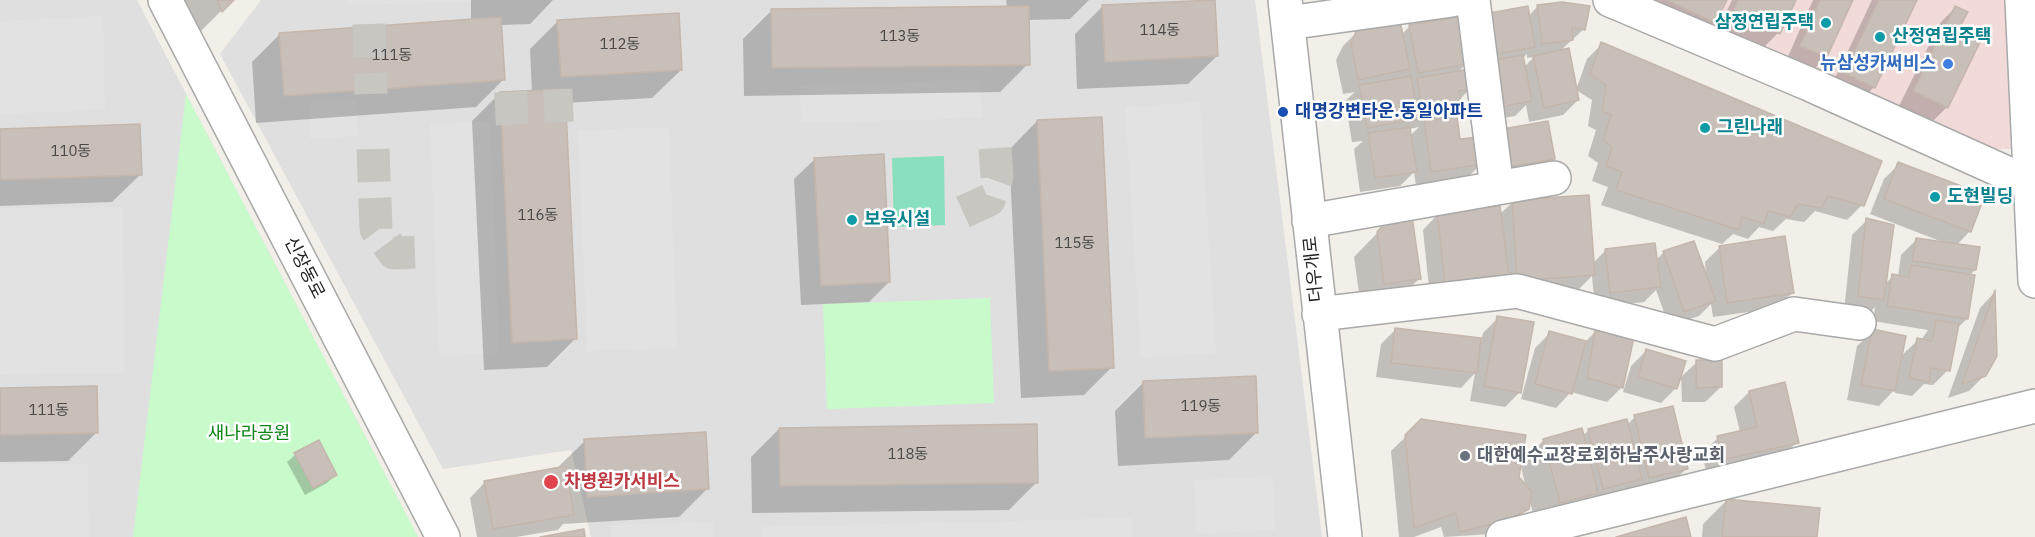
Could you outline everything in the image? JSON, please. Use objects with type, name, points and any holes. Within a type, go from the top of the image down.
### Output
[{"type":"street","name":"신장동로","points":[[165,0],[443,537]]},
{"type":"street","points":[[1287,12],[1452,0]]},
{"type":"street","points":[[1473,0],[1497,188]]},
{"type":"street","points":[[1610,0],[1809,84],[2031,184]]},
{"type":"street","points":[[2022,0],[2035,281]]},
{"type":"street","name":"더우개로","points":[[1287,12],[1345,537]]},
{"type":"street","points":[[1310,221],[1554,178]]},
{"type":"street","points":[[1319,314],[1517,291],[1715,345],[1794,314],[1859,323]]},
{"type":"street","points":[[1503,537],[2035,406]]},
{"type":"shaded area","points":[[0,0],[137,0],[418,537],[0,537]]},
{"type":"shaded area","points":[[261,0],[1255,0],[1322,537],[591,537],[571,450],[443,469],[220,54]]},
{"type":"shaded area","points":[[348,0],[471,0],[471,2],[348,5]]},
{"type":"shaded area","points":[[1621,0],[2017,0],[2014,149],[1994,149]]},
{"type":"shaded area","points":[[103,16],[105,110],[0,114],[0,21]]},
{"type":"shaded area","points":[[980,80],[982,118],[801,123],[800,86]]},
{"type":"shaded area","points":[[356,99],[358,136],[310,139],[309,101]]},
{"type":"shaded area","points":[[1200,102],[1216,353],[1141,358],[1125,107]]},
{"type":"shaded area","points":[[490,122],[499,354],[439,356],[430,124]]},
{"type":"shaded area","points":[[669,127],[677,348],[587,351],[578,130]]},
{"type":"shaded area","points":[[123,207],[124,374],[0,375],[0,208]]},
{"type":"shaded area","points":[[0,464],[88,464],[89,537],[0,537]]},
{"type":"shaded area","points":[[1273,476],[1275,530],[1197,534],[1194,480]]},
{"type":"shaded area","points":[[1132,518],[1132,537],[762,537],[762,527]]},
{"type":"shaded area","points":[[713,522],[713,537],[611,537],[611,525]]},
{"type":"green space","name":"새나라공원","points":[[186,94],[418,537],[133,537]]},
{"type":"green space","points":[[944,156],[945,225],[894,227],[892,158]]},
{"type":"green space","points":[[990,298],[994,403],[827,409],[823,304]]},
{"type":"building","points":[[217,0],[234,0],[222,12]]},
{"type":"building","points":[[1215,0],[1218,56],[1105,62],[1102,5]]},
{"type":"building","points":[[1667,0],[1727,0],[1715,23]]},
{"type":"building","points":[[1738,0],[1796,0],[1780,34],[1733,12]]},
{"type":"building","name":"삼정연립주택","points":[[1820,0],[1853,0],[1827,57],[1800,46]]},
{"type":"building","name":"산정연립주택","points":[[1879,0],[1917,0],[1875,88],[1844,73]]},
{"type":"building","points":[[1562,2],[1590,6],[1585,30],[1572,27],[1573,40],[1542,44],[1537,5]]},
{"type":"building","points":[[1029,6],[1030,65],[772,68],[771,9]]},
{"type":"building","points":[[1528,6],[1535,47],[1486,56],[1479,15]]},
{"type":"building","name":"뉴삼성카써비스","points":[[1955,6],[1968,12],[1961,25],[1983,36],[1948,108],[1913,91]]},
{"type":"building","points":[[679,13],[682,70],[561,77],[557,20]]},
{"type":"building","points":[[1460,16],[1468,64],[1418,73],[1409,25]]},
{"type":"building","points":[[501,17],[505,80],[284,96],[279,33]]},
{"type":"building","points":[[1400,21],[1410,69],[1358,80],[1351,44],[1357,29]]},
{"type":"building","name":"그린나래","points":[[1601,42],[1882,161],[1864,206],[1828,196],[1821,208],[1798,204],[1790,217],[1768,211],[1764,224],[1742,217],[1739,230],[1616,190],[1622,172],[1606,166],[1612,147],[1603,140],[1611,115],[1602,111],[1606,85],[1590,74]]},
{"type":"building","points":[[1569,48],[1579,100],[1544,108],[1533,56]]},
{"type":"building","points":[[1523,55],[1532,101],[1495,108],[1487,61]]},
{"type":"building","points":[[1469,69],[1472,89],[1459,91],[1462,108],[1423,115],[1417,78]]},
{"type":"building","points":[[1411,76],[1419,119],[1367,128],[1359,85]]},
{"type":"building","points":[[565,89],[577,339],[512,343],[500,92]]},
{"type":"building","points":[[1457,116],[1460,139],[1479,137],[1483,164],[1431,172],[1424,121]]},
{"type":"building","points":[[1102,117],[1114,368],[1049,371],[1037,120]]},
{"type":"building","points":[[1548,121],[1555,159],[1504,168],[1497,130]]},
{"type":"building","points":[[140,124],[142,175],[0,180],[0,129]]},
{"type":"building","points":[[1410,127],[1417,172],[1375,178],[1368,133]]},
{"type":"building","name":"보육시설","points":[[884,154],[890,282],[821,286],[814,158]]},
{"type":"building","name":"도현빌딩","points":[[1898,162],[1985,195],[1971,232],[1884,199]]},
{"type":"building","points":[[1589,195],[1595,275],[1517,281],[1512,200]]},
{"type":"building","points":[[1500,206],[1509,275],[1445,282],[1437,213]]},
{"type":"building","points":[[1412,216],[1421,279],[1384,284],[1377,232],[1388,219]]},
{"type":"building","points":[[1866,218],[1894,225],[1884,300],[1858,296]]},
{"type":"building","points":[[1785,236],[1794,293],[1727,303],[1719,246]]},
{"type":"building","points":[[1916,238],[1980,247],[1976,270],[1912,261]]},
{"type":"building","points":[[1694,241],[1716,301],[1684,312],[1663,251]]},
{"type":"building","points":[[1655,243],[1661,287],[1610,293],[1605,249]]},
{"type":"building","points":[[1911,265],[1975,275],[1968,319],[1887,306],[1892,274],[1909,277]]},
{"type":"building","points":[[1995,290],[1997,356],[1986,376],[1962,384]]},
{"type":"building","points":[[1497,316],[1534,322],[1521,393],[1484,386]]},
{"type":"building","points":[[1936,320],[1959,324],[1950,371],[1931,368],[1929,382],[1909,378],[1917,338],[1932,341]]},
{"type":"building","points":[[1395,328],[1481,338],[1477,373],[1391,363]]},
{"type":"building","points":[[1872,329],[1906,336],[1895,391],[1861,385]]},
{"type":"building","points":[[1595,330],[1634,337],[1623,388],[1587,378]]},
{"type":"building","points":[[1549,331],[1586,341],[1572,394],[1535,384]]},
{"type":"building","points":[[1646,349],[1686,361],[1677,389],[1638,377]]},
{"type":"building","points":[[1696,360],[1722,360],[1722,387],[1696,388]]},
{"type":"building","points":[[1256,376],[1258,433],[1145,438],[1143,381]]},
{"type":"building","points":[[1785,382],[1799,443],[1722,460],[1717,436],[1757,427],[1749,391]]},
{"type":"building","points":[[97,386],[98,433],[0,435],[0,388]]},
{"type":"building","points":[[1673,406],[1688,469],[1649,478],[1634,415]]},
{"type":"building","name":"대한예수교장로회하남주사랑교회","points":[[1421,419],[1526,435],[1519,477],[1532,492],[1529,509],[1508,520],[1460,532],[1456,513],[1414,528],[1405,435]]},
{"type":"building","points":[[1627,419],[1642,479],[1603,489],[1588,429]]},
{"type":"building","points":[[1037,424],[1038,483],[780,486],[779,428]]},
{"type":"building","points":[[1582,428],[1598,493],[1560,503],[1543,439]]},
{"type":"building","points":[[706,432],[709,489],[587,497],[584,439]]},
{"type":"building","points":[[319,440],[337,475],[313,488],[294,453]]},
{"type":"building","points":[[566,466],[574,515],[493,529],[484,481]]},
{"type":"building","points":[[1726,499],[1820,508],[1817,537],[1722,537]]},
{"type":"building","points":[[1686,517],[1691,537],[1616,537]]},
{"type":"building","points":[[584,529],[585,537],[540,537]]},
{"type":"tunnel","points":[[369,24],[371,94]]},
{"type":"tunnel","points":[[495,109],[573,105]]},
{"type":"tunnel","points":[[963,212],[989,200],[997,177],[995,148]]},
{"type":"tunnel","points":[[373,149],[376,229],[394,253],[424,252]]},
{"type":"place","name":"삼정연립주택","points":[[1826,23]]},
{"type":"place","name":"산정연립주택","points":[[1880,37]]},
{"type":"place","name":"뉴삼성카써비스","points":[[1948,64]]},
{"type":"place","name":"대명강변타운.동일아파트","points":[[1283,112]]},
{"type":"place","name":"그린나래","points":[[1705,128]]},
{"type":"place","name":"도현빌딩","points":[[1935,197]]},
{"type":"place","name":"보육시설","points":[[852,220]]},
{"type":"place","name":"대한예수교장로회하남주사랑교회","points":[[1465,456]]},
{"type":"place","name":"차병원카서비스","points":[[551,482]]}]
